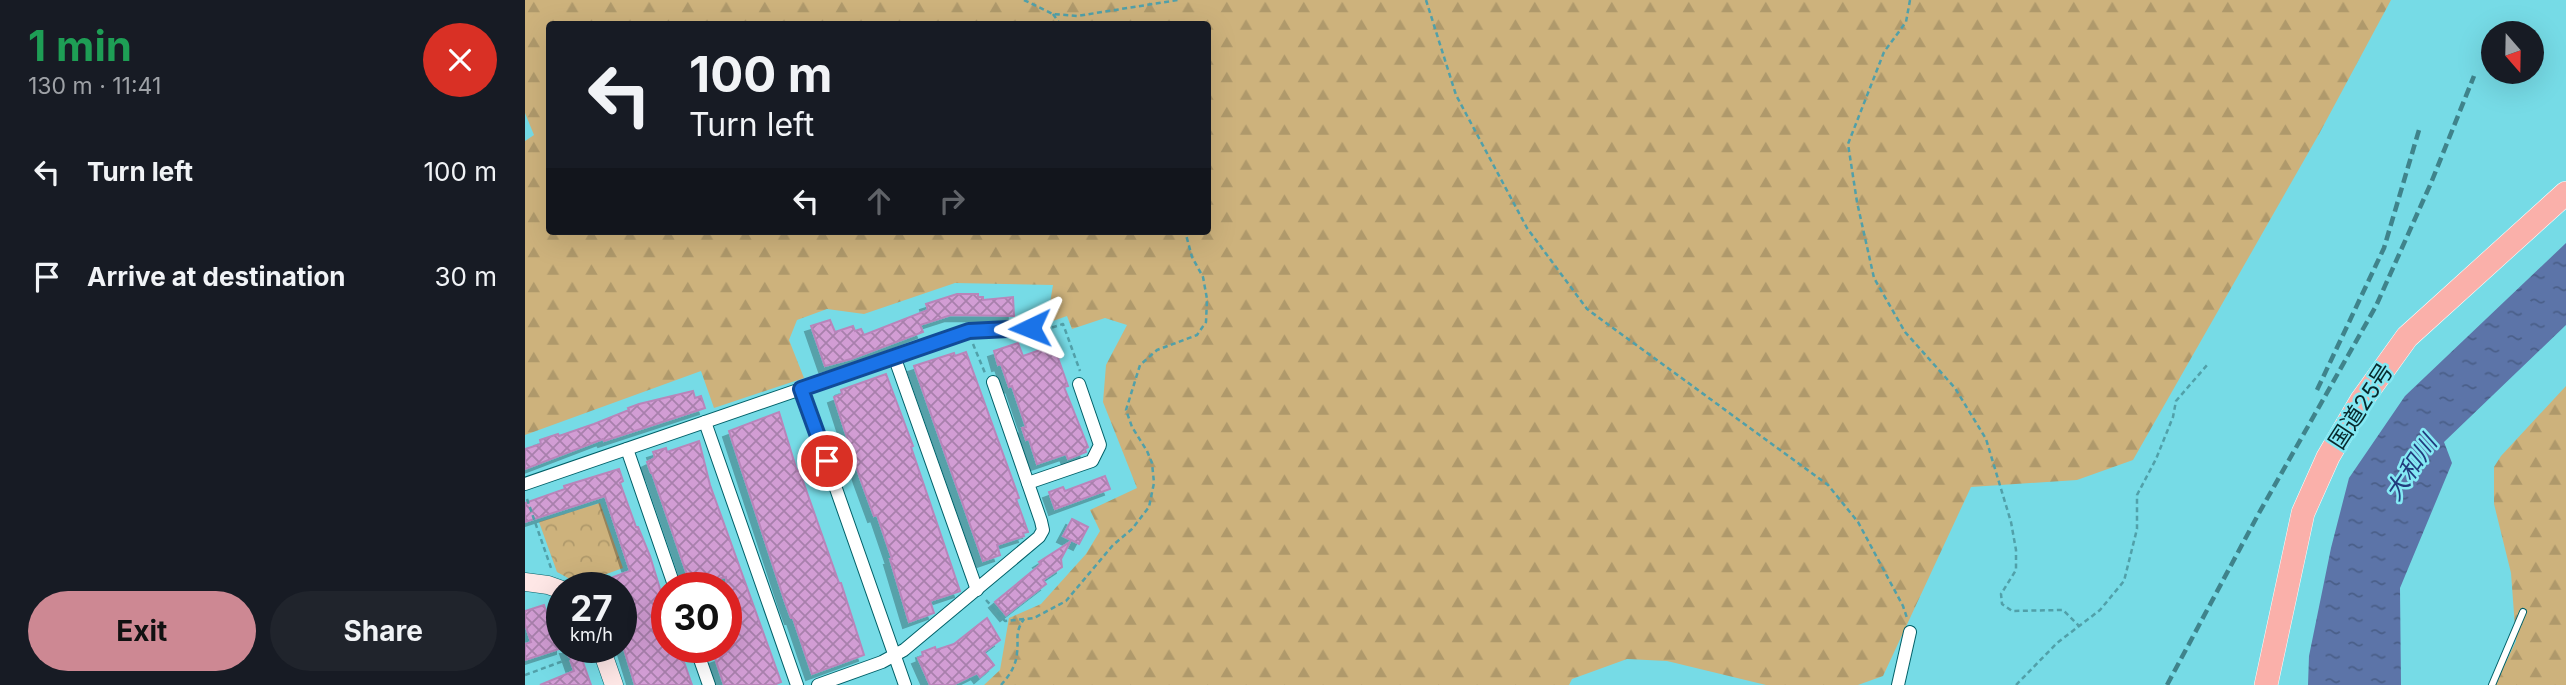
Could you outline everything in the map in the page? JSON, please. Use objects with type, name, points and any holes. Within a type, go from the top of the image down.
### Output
[{"type":"highway","name":"国道25号","points":[[2266,685],[2303,513],[2328,457],[2361,401],[2407,337],[2566,193]]},
{"type":"street","points":[[525,484],[969,331],[1030,328]]},
{"type":"street","points":[[894,356],[977,590]]},
{"type":"street","points":[[818,685],[882,662],[915,642],[1039,537],[1043,530],[988,377]]},
{"type":"street","points":[[1028,483],[1092,461],[1100,445],[1079,384]]},
{"type":"street","points":[[801,389],[905,685]]},
{"type":"street","points":[[705,422],[797,685]]},
{"type":"street","points":[[627,449],[669,572]]},
{"type":"street","points":[[525,583],[546,587]]},
{"type":"street","points":[[1898,685],[1910,632]]},
{"type":"street","points":[[606,663],[614,685]]},
{"type":"street","points":[[701,663],[709,685]]},
{"type":"lane","points":[[2492,685],[2523,612]]},
{"type":"path","points":[[1024,0],[1053,14],[1077,16],[1178,0]]},
{"type":"path","points":[[1426,0],[1456,96],[1527,228],[1587,309],[1828,485],[1858,522],[1888,575],[1903,606],[1910,632]]},
{"type":"path","points":[[1910,0],[1906,22],[1884,52],[1848,144],[1857,202],[1874,278],[1905,332],[1955,388],[1986,439],[2011,522],[2016,550],[2016,570],[2001,594],[2002,604],[2012,611],[2063,610],[2080,626]]},
{"type":"path","points":[[1053,14],[1058,21]]},
{"type":"path","points":[[977,590],[1005,621],[1042,614],[1066,601],[1149,507],[1154,483],[1152,463],[1132,427],[1126,410],[1140,365],[1157,349],[1197,335],[1206,322],[1207,299],[1203,277],[1192,257],[1186,235]]},
{"type":"path","points":[[1030,328],[1036,333],[1063,324],[1081,375],[1079,384]]},
{"type":"path","points":[[969,331],[988,377]]},
{"type":"path","points":[[2016,685],[2057,643],[2100,610],[2125,580],[2137,529],[2137,495],[2156,459],[2173,417],[2176,401],[2208,364]]},
{"type":"path","points":[[525,494],[554,572]]},
{"type":"path","points":[[1001,685],[1011,675],[1017,653],[1016,638],[1024,619]]},
{"type":"path","points":[[525,675],[559,663]]},
{"type":"green space","points":[[525,0],[2391,0],[2319,134],[2133,460],[2077,480],[1971,487],[1883,676],[1858,685],[1766,685],[1667,661],[1627,659],[1572,679],[1569,685],[984,685],[1000,670],[1009,618],[1041,604],[1086,554],[1100,531],[1090,510],[1137,488],[1103,402],[1106,365],[1127,325],[1105,318],[1072,329],[1067,316],[1053,321],[1049,309],[1053,285],[955,283],[864,314],[827,309],[797,320],[789,340],[804,378],[714,408],[701,371],[525,435],[525,141],[534,135],[525,113]]},
{"type":"green space","points":[[2566,386],[2566,685],[2495,685],[2516,641],[2511,573],[2494,504],[2494,467]]},
{"type":"green space","points":[[600,503],[623,568],[612,572],[557,572],[539,522]]},
{"type":"water","name":"大和川","points":[[2566,243],[2566,325],[2444,442],[2452,463],[2400,588],[2401,685],[2308,685],[2309,656],[2331,548],[2349,478],[2405,396]]},
{"type":"building","points":[[957,294],[978,294],[983,300],[1013,297],[1014,316],[951,315],[920,325],[923,332],[825,366],[811,326],[830,320],[835,332],[853,326],[855,331],[861,329],[864,335],[928,310],[926,304]]},
{"type":"building","points":[[1018,343],[1023,356],[1057,344],[1061,357],[1058,358],[1068,386],[1064,387],[1088,447],[1086,452],[1068,459],[1066,454],[1037,464],[1029,439],[1026,440],[1022,428],[1026,427],[1012,386],[1009,387],[994,351]]},
{"type":"building","points":[[966,352],[1019,498],[1016,499],[1028,532],[1023,533],[1024,536],[997,545],[1000,555],[983,561],[914,366],[954,353],[955,356]]},
{"type":"building","points":[[886,374],[913,446],[911,447],[960,591],[930,601],[934,613],[909,622],[892,559],[877,515],[874,516],[860,478],[834,397],[842,394],[841,390]]},
{"type":"building","points":[[693,391],[695,398],[701,396],[705,408],[604,441],[603,439],[525,469],[525,449],[541,444],[540,440],[594,424],[639,404]]},
{"type":"building","points":[[779,412],[797,471],[799,470],[841,583],[864,655],[812,674],[785,602],[729,431]]},
{"type":"building","points":[[699,441],[710,485],[741,572],[686,572],[647,462],[655,458],[653,452],[666,448],[667,452]]},
{"type":"building","points":[[619,469],[623,481],[620,483],[655,572],[651,572],[651,663],[684,663],[692,685],[635,685],[628,663],[637,663],[637,572],[627,572],[630,571],[605,496],[525,522],[525,503],[565,489],[564,486]]},
{"type":"building","points":[[1105,476],[1110,489],[1055,509],[1049,492],[1063,487],[1065,491]]},
{"type":"building","points":[[1072,519],[1088,527],[1079,544],[1063,536]]},
{"type":"building","points":[[1070,542],[1061,559],[1062,567],[1043,580],[1046,584],[1006,615],[995,602],[1041,564],[1039,562]]},
{"type":"building","points":[[742,574],[781,682],[774,685],[724,685],[717,663],[742,663]]},
{"type":"building","points":[[544,605],[546,653],[525,660],[525,644],[531,642],[525,624],[525,611]]},
{"type":"building","points":[[987,618],[1000,640],[984,652],[994,665],[980,677],[977,673],[953,685],[930,685],[918,658],[923,656],[922,652],[954,644]]},
{"type":"building","points":[[571,663],[583,663],[591,685],[540,685],[574,671]]},
{"type":"railway","points":[[2167,685],[2259,513],[2376,306],[2431,183],[2474,76]]},
{"type":"railway","points":[[2317,390],[2384,248],[2419,130]]},
{"type":"route","points":[[827,461],[801,389],[969,331],[1030,328]]}]
